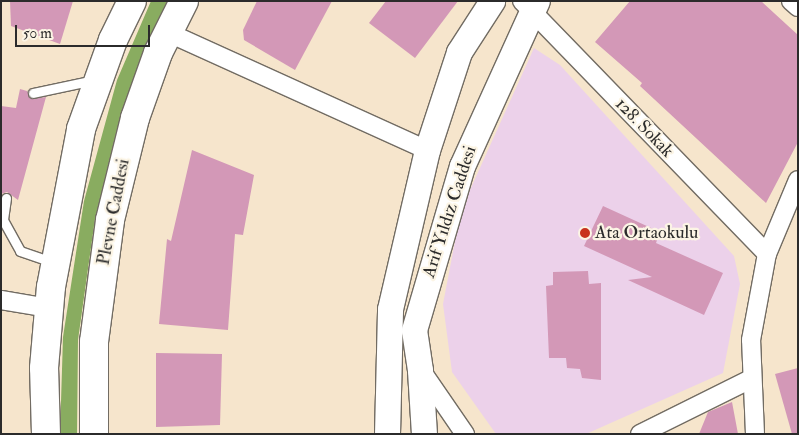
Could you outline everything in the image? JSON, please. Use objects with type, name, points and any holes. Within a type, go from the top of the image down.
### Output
[{"type":"main road","points":[[46,434],[44,368],[49,308],[55,263],[81,129],[99,79],[132,1]]},
{"type":"main road","name":"Plevne Caddesi","points":[[94,434],[94,342],[110,220],[134,118],[168,33],[184,1]]},
{"type":"main road","name":"Arif Yıldız Caddesi","points":[[387,434],[390,308],[427,150],[459,52],[492,1]]},
{"type":"main road","name":"Arif Yıldız Caddesi","points":[[424,434],[420,370],[414,330],[462,166],[530,4]]},
{"type":"street","points":[[791,1],[798,7]]},
{"type":"street","name":"128. Sokak","points":[[530,4],[767,254]]},
{"type":"street","points":[[168,33],[427,150]]},
{"type":"street","points":[[755,434],[751,379],[751,340],[767,254],[798,180]]},
{"type":"street","points":[[1,300],[49,308]]},
{"type":"street","points":[[420,370],[464,434]]},
{"type":"street","points":[[640,434],[751,379]]},
{"type":"lane","points":[[33,93],[99,79]]},
{"type":"lane","points":[[6,198],[3,220],[20,251],[55,263]]},
{"type":"shaded area","name":"Ata Ortaokulu","points":[[534,48],[560,65],[734,256],[740,284],[723,373],[586,434],[496,434],[452,372],[443,304],[461,210]]},
{"type":"green space","points":[[151,1],[168,1],[135,76],[117,129],[95,219],[78,340],[77,434],[60,434],[63,337],[84,201],[117,80]]},
{"type":"building","points":[[10,1],[73,1],[60,44],[11,26]]},
{"type":"building","points":[[257,1],[332,1],[295,70],[244,40],[243,30]]},
{"type":"building","points":[[386,1],[458,1],[415,58],[369,23]]},
{"type":"building","points":[[630,1],[761,1],[798,35],[798,142],[766,203],[640,86],[642,83],[595,42]]},
{"type":"building","points":[[20,89],[27,91],[32,99],[46,97],[18,200],[7,192],[1,194],[1,106],[16,108]]},
{"type":"building","points":[[192,150],[254,175],[243,235],[235,234],[228,330],[159,324],[167,239],[171,241]]},
{"type":"building","points":[[603,206],[660,232],[656,243],[723,273],[704,315],[628,280],[652,277],[584,246]]},
{"type":"building","points":[[588,271],[589,284],[601,283],[601,380],[582,378],[580,369],[567,368],[566,358],[549,358],[546,286],[553,285],[553,272]]},
{"type":"building","points":[[156,353],[222,354],[220,425],[156,427]]},
{"type":"building","points":[[798,368],[798,434],[792,434],[775,374]]},
{"type":"building","points":[[732,402],[738,434],[699,434],[708,412]]},
{"type":"place","name":"Ata Ortaokulu","points":[[585,233]]}]
